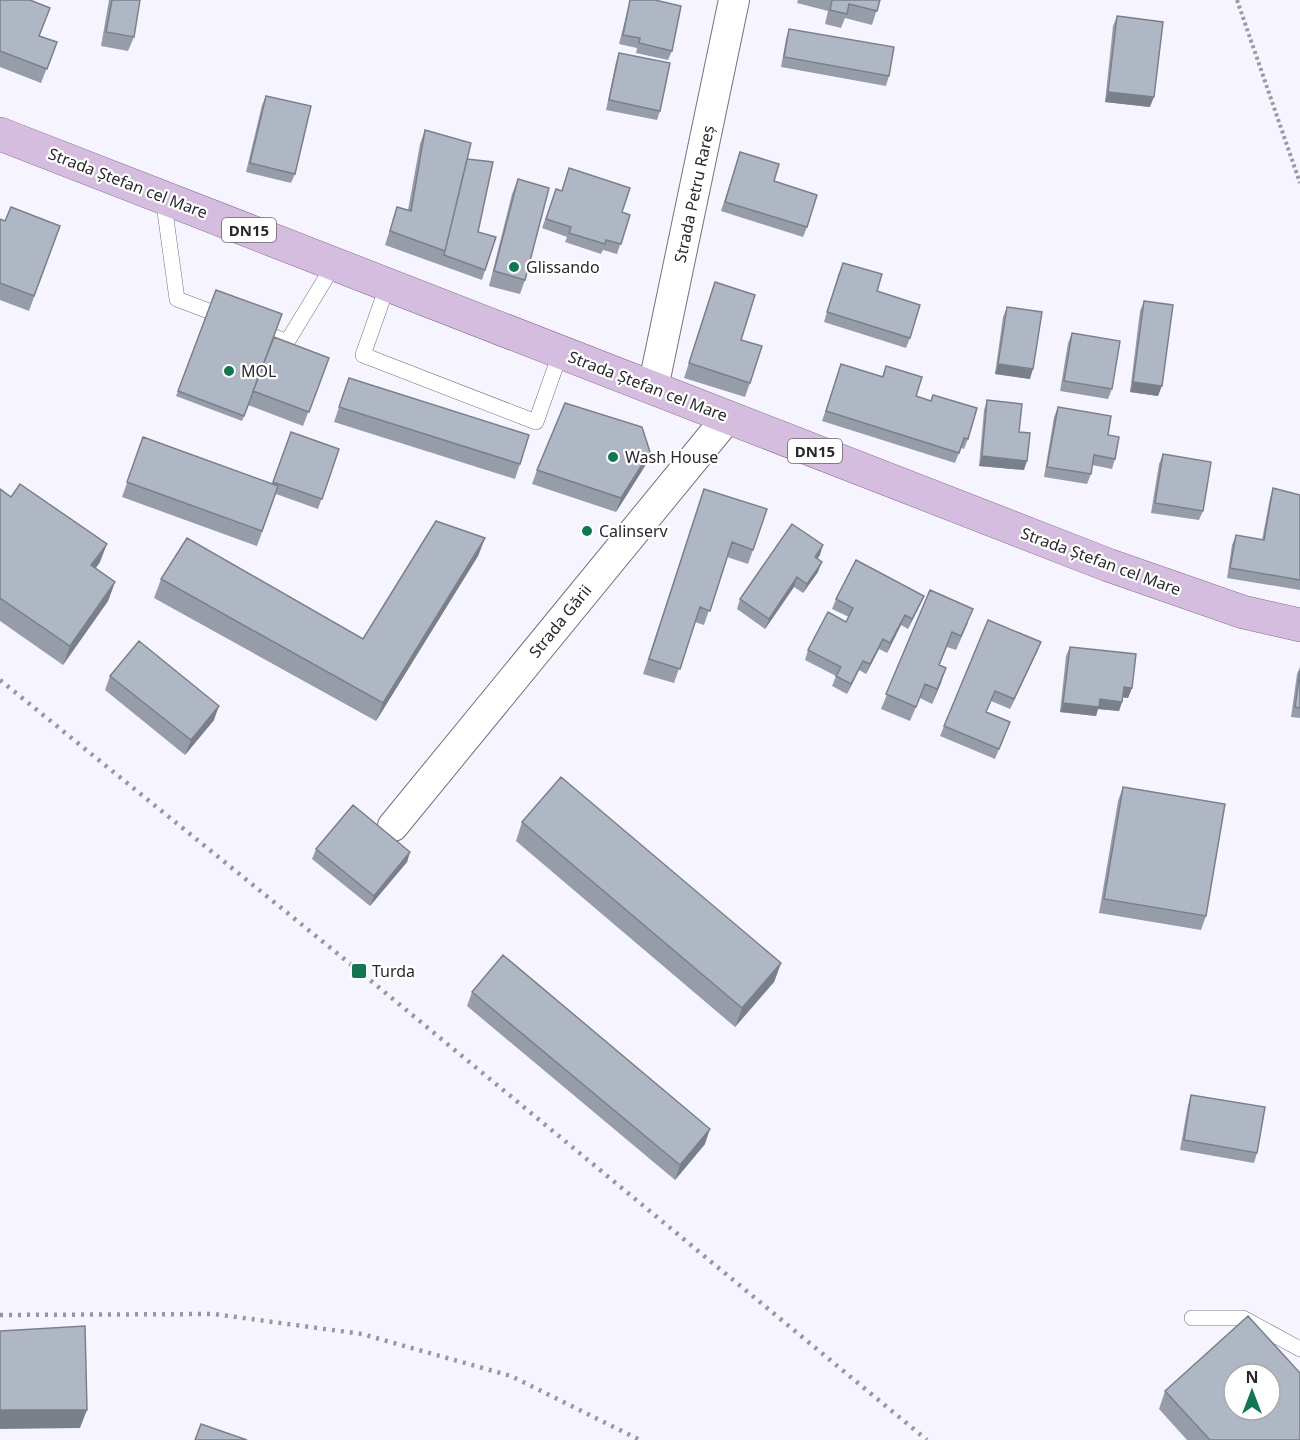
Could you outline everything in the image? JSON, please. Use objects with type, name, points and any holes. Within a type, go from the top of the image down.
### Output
[{"type":"main road","name":"Strada Ștefan cel Mare","points":[[0,134],[1108,565],[1243,612],[1300,625]]},
{"type":"street","name":"Strada Petru Rareș","points":[[653,388],[734,0]]},
{"type":"street","name":"Strada Gării","points":[[393,826],[728,417]]},
{"type":"lane","points":[[163,197],[177,299],[287,342],[335,263]]},
{"type":"lane","points":[[388,284],[363,354],[536,422],[561,351]]},
{"type":"lane","points":[[1192,1318],[1243,1318],[1300,1349]]},
{"type":"path","points":[[1237,0],[1300,183]]},
{"type":"building","points":[[0,0],[30,0],[50,8],[39,36],[57,42],[47,69],[0,51]]},
{"type":"building","points":[[112,0],[140,0],[134,37],[106,32]]},
{"type":"building","points":[[630,0],[655,0],[681,6],[672,51],[639,43],[640,38],[623,35]]},
{"type":"building","points":[[832,0],[880,0],[877,11],[849,4],[847,14],[830,10]]},
{"type":"building","points":[[1117,16],[1163,22],[1154,97],[1108,92]]},
{"type":"building","points":[[789,29],[894,47],[889,76],[784,57]]},
{"type":"building","points":[[619,53],[670,63],[660,111],[609,100]]},
{"type":"building","points":[[266,96],[311,106],[295,174],[250,163]]},
{"type":"building","points":[[425,130],[471,143],[445,251],[390,231],[397,207],[411,211]]},
{"type":"building","points":[[740,152],[779,164],[774,181],[817,195],[807,227],[725,202]]},
{"type":"building","points":[[467,159],[493,162],[478,232],[496,237],[485,270],[444,255]]},
{"type":"building","points":[[569,168],[630,188],[622,212],[630,215],[621,244],[606,240],[605,244],[569,233],[571,227],[546,219],[556,189],[562,191]]},
{"type":"building","points":[[518,179],[549,188],[525,280],[494,271]]},
{"type":"building","points":[[11,207],[60,226],[34,296],[0,283],[0,219],[5,221]]},
{"type":"building","points":[[843,263],[882,274],[877,291],[920,305],[910,338],[827,312]]},
{"type":"building","points":[[715,282],[755,295],[741,340],[762,346],[750,383],[689,363]]},
{"type":"building","points":[[216,290],[282,314],[244,416],[178,391]]},
{"type":"building","points":[[1144,301],[1173,305],[1162,386],[1133,382]]},
{"type":"building","points":[[1007,307],[1042,312],[1033,369],[998,364]]},
{"type":"building","points":[[1072,333],[1120,341],[1112,389],[1064,381]]},
{"type":"building","points":[[274,337],[329,358],[309,412],[253,391]]},
{"type":"building","points":[[841,364],[883,377],[886,366],[922,377],[916,396],[931,401],[933,395],[977,408],[968,439],[964,438],[959,453],[826,411]]},
{"type":"building","points":[[349,378],[529,435],[520,464],[339,407]]},
{"type":"building","points":[[987,400],[1022,404],[1019,432],[1030,433],[1027,461],[982,456]]},
{"type":"building","points":[[565,403],[642,427],[650,452],[621,498],[537,470]]},
{"type":"building","points":[[1058,407],[1111,416],[1108,435],[1119,437],[1115,459],[1094,455],[1091,474],[1047,467]]},
{"type":"building","points":[[291,432],[339,449],[322,499],[273,482]]},
{"type":"building","points":[[143,437],[278,486],[262,531],[127,482]]},
{"type":"building","points":[[1163,454],[1211,462],[1203,511],[1155,503]]},
{"type":"building","points":[[20,484],[107,544],[91,565],[115,582],[70,646],[0,598],[0,489],[11,497]]},
{"type":"building","points":[[1273,488],[1300,495],[1300,580],[1230,568],[1236,535],[1264,540]]},
{"type":"building","points":[[704,489],[767,509],[753,550],[732,542],[710,611],[700,607],[680,669],[649,659]]},
{"type":"building","points":[[436,521],[485,538],[383,703],[161,579],[187,538],[363,639]]},
{"type":"building","points":[[792,524],[823,545],[815,557],[822,562],[807,584],[797,577],[769,619],[740,599]]},
{"type":"building","points":[[856,560],[924,596],[912,619],[905,615],[890,643],[883,639],[870,664],[863,661],[851,684],[836,676],[841,667],[808,650],[828,612],[846,622],[853,608],[836,599]]},
{"type":"building","points":[[930,590],[973,609],[961,636],[952,632],[939,665],[946,668],[937,689],[925,684],[916,707],[886,694]]},
{"type":"building","points":[[988,620],[1041,642],[1014,699],[995,691],[986,712],[1010,722],[999,749],[944,726]]},
{"type":"building","points":[[139,641],[219,706],[191,740],[110,676]]},
{"type":"building","points":[[1070,647],[1136,654],[1132,688],[1124,687],[1122,702],[1100,699],[1099,707],[1063,703]]},
{"type":"building","points":[[1300,671],[1300,708],[1295,707]]},
{"type":"building","points":[[561,777],[781,963],[742,1008],[522,822]]},
{"type":"building","points":[[1123,787],[1225,804],[1206,916],[1104,899]]},
{"type":"building","points":[[353,805],[410,852],[374,896],[316,849]]},
{"type":"building","points":[[503,955],[710,1129],[680,1165],[472,992]]},
{"type":"building","points":[[1191,1095],[1265,1107],[1257,1153],[1184,1140]]},
{"type":"building","points":[[1248,1316],[1300,1373],[1300,1440],[1210,1440],[1165,1391]]},
{"type":"building","points":[[85,1326],[87,1410],[0,1410],[0,1331]]},
{"type":"building","points":[[201,1424],[247,1440],[195,1440]]},
{"type":"railway","points":[[0,680],[359,971],[927,1440]]},
{"type":"railway","points":[[0,1315],[214,1314],[362,1334],[511,1376],[640,1440]]},
{"type":"place","name":"Glissando","points":[[514,267]]},
{"type":"place","name":"MOL","points":[[229,371]]},
{"type":"place","name":"Wash House","points":[[613,457]]},
{"type":"place","name":"Calinserv","points":[[587,531]]},
{"type":"place","name":"Turda","points":[[359,971]]}]
